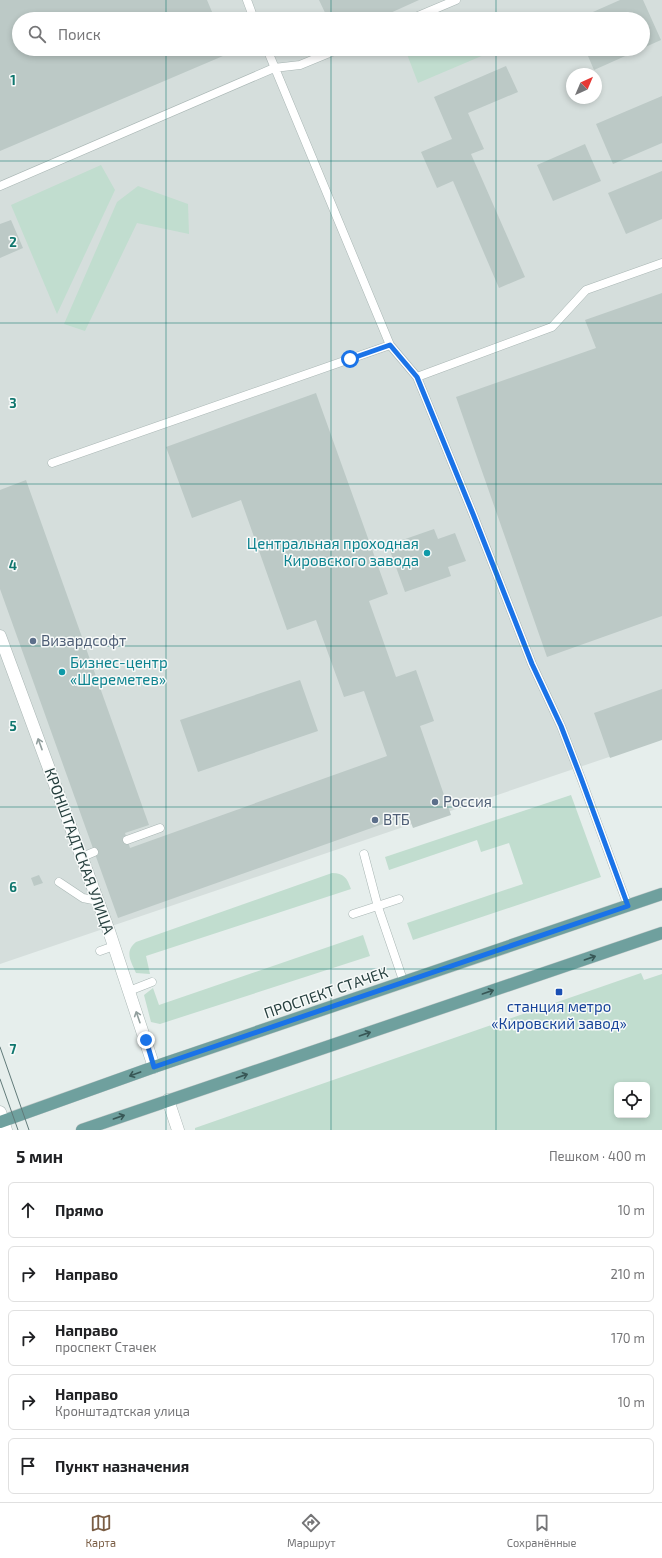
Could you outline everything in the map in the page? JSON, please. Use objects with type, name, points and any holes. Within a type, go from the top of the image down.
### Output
[{"type":"main road","name":"ПРОСПЕКТ СТАЧЕК","points":[[2,1121],[154,1067],[662,894]]},
{"type":"main road","points":[[82,1130],[662,933]]},
{"type":"street","name":"КРОНШТАДТСКАЯ УЛИЦА","points":[[0,636],[98,901],[154,1067]]},
{"type":"street","points":[[168,1100],[178,1130]]},
{"type":"lane","points":[[247,0],[251,12]]},
{"type":"lane","points":[[428,12],[456,0]]},
{"type":"lane","points":[[270,56],[390,345],[417,377],[532,664],[561,726],[628,906]]},
{"type":"lane","points":[[0,186],[274,68],[300,65],[322,56]]},
{"type":"lane","points":[[417,377],[552,328],[586,290],[662,263]]},
{"type":"lane","points":[[52,463],[390,345]]},
{"type":"lane","points":[[128,840],[160,828]]},
{"type":"lane","points":[[82,857],[94,852]]},
{"type":"lane","points":[[364,854],[378,907],[404,983]]},
{"type":"lane","points":[[60,882],[84,898],[98,901]]},
{"type":"lane","points":[[353,914],[399,899]]},
{"type":"lane","points":[[100,951],[114,946]]},
{"type":"lane","points":[[129,991],[152,982]]},
{"type":"shaded area","points":[[0,0],[662,0],[662,739],[0,964]]},
{"type":"green space","points":[[408,56],[482,56],[418,83]]},
{"type":"green space","points":[[101,165],[115,190],[57,314],[11,205]]},
{"type":"green space","points":[[138,186],[188,204],[189,234],[137,223],[85,331],[64,324],[117,202]]},
{"type":"green space","points":[[571,795],[601,877],[413,940],[407,923],[523,884],[509,843],[481,852],[477,840],[389,870],[385,857]]},
{"type":"green space","points":[[332,873],[342,875],[348,882],[351,889],[146,956],[150,974],[136,973],[129,953],[130,949],[136,942]]},
{"type":"green space","points":[[363,935],[370,956],[160,1024],[151,1022],[144,995],[153,988],[159,1005]]},
{"type":"green space","points":[[641,973],[644,980],[662,974],[662,1130],[195,1130],[195,1128]]},
{"type":"building","points":[[0,0],[207,0],[212,12],[12,12],[12,56],[223,56],[0,151]]},
{"type":"building","points":[[319,0],[419,0],[392,12],[325,12]]},
{"type":"building","points":[[620,0],[643,0],[648,12],[593,12]]},
{"type":"building","points":[[650,16],[661,40],[650,45]]},
{"type":"building","points":[[588,56],[625,56],[598,68],[593,68]]},
{"type":"building","points":[[506,66],[518,92],[468,113],[484,149],[471,154],[525,277],[499,288],[453,181],[437,188],[421,152],[452,139],[434,97]]},
{"type":"building","points":[[662,96],[662,143],[613,164],[596,124]]},
{"type":"building","points":[[585,144],[601,181],[553,201],[537,165]]},
{"type":"building","points":[[662,171],[662,219],[626,234],[608,193]]},
{"type":"building","points":[[11,220],[23,248],[0,258],[0,224]]},
{"type":"building","points":[[662,293],[662,616],[547,657],[456,397],[596,348],[585,320]]},
{"type":"building","points":[[316,393],[388,594],[369,601],[396,677],[416,670],[434,721],[420,726],[451,815],[413,828],[408,815],[118,918],[0,589],[0,490],[26,480],[149,825],[125,833],[130,848],[387,756],[364,691],[344,697],[316,620],[287,630],[241,500],[192,518],[166,447]]},
{"type":"building","name":"Центральная проходная Кировского завода","points":[[434,529],[438,539],[455,533],[466,561],[448,567],[451,576],[405,592],[388,545]]},
{"type":"building","points":[[300,680],[318,731],[198,772],[180,720]]},
{"type":"building","points":[[662,689],[662,740],[610,758],[594,713]]},
{"type":"building","points":[[39,875],[43,883],[34,886],[31,878]]},
{"type":"tram line","points":[[0,1047],[29,1130]]},
{"type":"tram line","points":[[0,1079],[18,1130]]},
{"type":"place","name":"Центральная проходная Кировского завода","points":[[427,553]]},
{"type":"place","name":"Визардсофт","points":[[33,641]]},
{"type":"place","name":"Бизнес-центр «Шереметев»","points":[[62,672]]},
{"type":"place","name":"Россия","points":[[435,802]]},
{"type":"place","name":"ВТБ","points":[[375,820]]},
{"type":"place","name":"станция метро «Кировский завод»","points":[[559,992]]},
{"type":"route","points":[[146,1040],[154,1067],[628,906],[561,726],[532,664],[417,377],[390,345],[350,359]]}]
